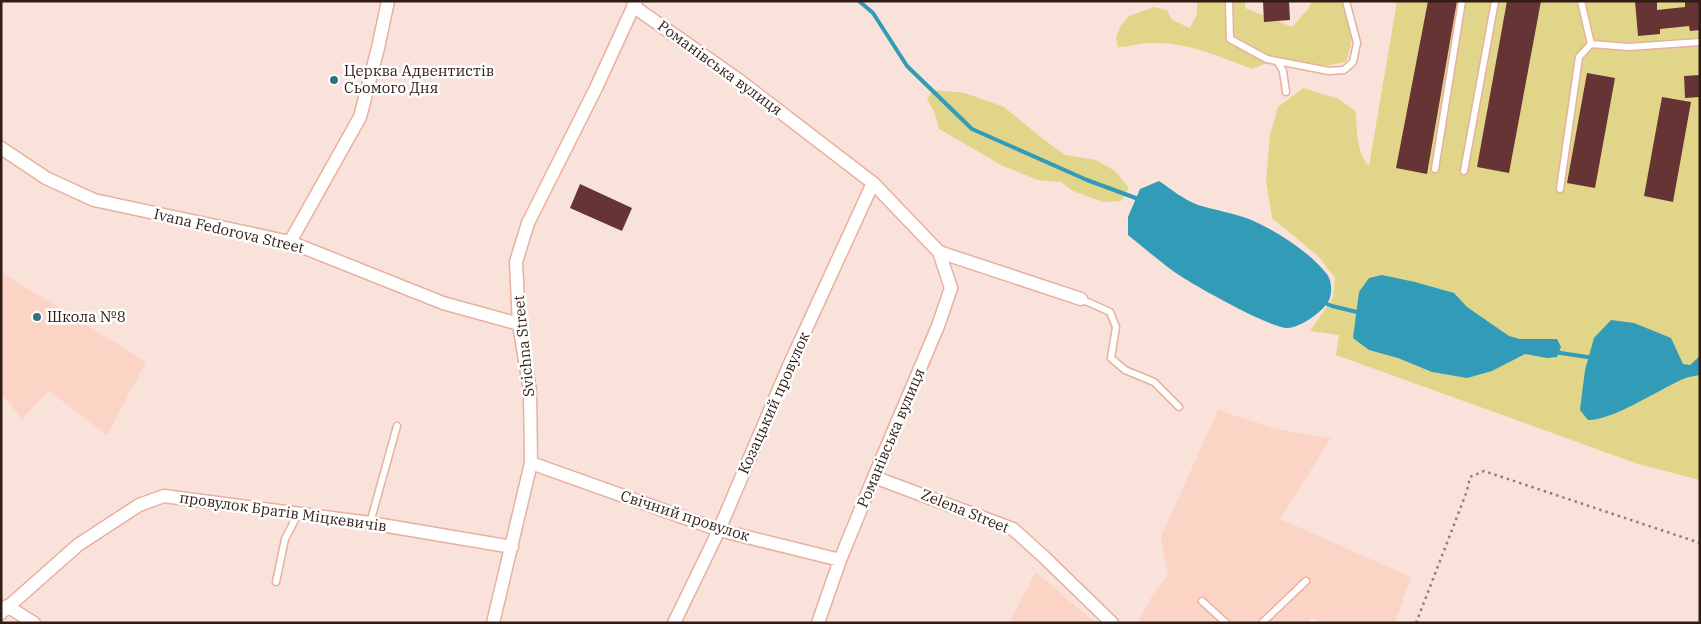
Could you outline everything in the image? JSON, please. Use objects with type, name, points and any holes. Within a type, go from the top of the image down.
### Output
[{"type":"street","points":[[290,242],[360,117],[388,1]]},
{"type":"street","name":"Романівська вулиця","points":[[634,4],[740,81],[873,183],[940,252],[1081,300]]},
{"type":"street","name":"Svichna Street","points":[[493,623],[531,463],[530,391],[519,324],[516,262],[528,223],[596,88],[634,4]]},
{"type":"street","name":"Ivana Fedorova Street","points":[[1,148],[46,178],[94,200],[290,242],[443,302],[519,324]]},
{"type":"street","name":"Козацький провулок","points":[[674,623],[719,530],[788,368],[873,183]]},
{"type":"street","name":"Романівська вулиця","points":[[818,623],[840,560],[938,326],[951,288],[940,252]]},
{"type":"street","name":"Свічний провулок","points":[[531,463],[719,530],[840,560]]},
{"type":"street","name":"Zelena Street","points":[[874,477],[1013,529],[1112,623]]},
{"type":"street","name":"провулок Братів Міцкевичів","points":[[4,609],[85,540],[139,505],[164,496],[370,523],[512,547]]},
{"type":"street","points":[[4,609],[34,623]]},
{"type":"lane","points":[[1229,1],[1230,39],[1267,59],[1329,71],[1344,70],[1354,62],[1357,42],[1346,1]]},
{"type":"lane","points":[[1435,169],[1462,1]]},
{"type":"lane","points":[[1464,171],[1495,1]]},
{"type":"lane","points":[[1581,1],[1591,44]]},
{"type":"lane","points":[[1591,44],[1629,47],[1700,42]]},
{"type":"lane","points":[[1560,189],[1579,57],[1591,44]]},
{"type":"lane","points":[[1277,61],[1283,72],[1286,92]]},
{"type":"lane","points":[[1081,300],[1110,312],[1116,327],[1111,358],[1125,370],[1154,382],[1179,407]]},
{"type":"lane","points":[[370,523],[397,426]]},
{"type":"lane","points":[[276,582],[285,539],[298,514]]},
{"type":"lane","points":[[1262,623],[1306,580]]},
{"type":"lane","points":[[1202,601],[1226,623]]},
{"type":"path","points":[[1416,623],[1467,491],[1470,476],[1484,471],[1700,543]]},
{"type":"shaded area","points":[[1197,1],[1245,1],[1245,8],[1292,27],[1308,9],[1312,1],[1341,1],[1350,14],[1352,30],[1346,62],[1324,66],[1264,64],[1253,69],[1206,52],[1182,46],[1152,43],[1118,47],[1116,37],[1121,25],[1129,16],[1154,7],[1167,10],[1172,20],[1190,28],[1197,14]]},
{"type":"shaded area","points":[[1397,1],[1700,1],[1700,480],[1638,464],[1336,355],[1339,335],[1310,331],[1333,298],[1335,278],[1318,256],[1272,218],[1266,181],[1270,135],[1278,107],[1303,88],[1339,99],[1356,112],[1359,148],[1369,166]]},
{"type":"shaded area","points":[[934,90],[965,93],[1004,107],[1065,155],[1096,160],[1115,171],[1129,188],[1121,201],[1103,202],[1073,191],[1061,182],[1038,180],[1003,166],[939,129],[935,114],[927,99]]},
{"type":"shaded area","name":"Школа №8","points":[[1,272],[146,362],[107,435],[49,391],[22,419],[1,393]]},
{"type":"shaded area","points":[[1218,410],[1277,429],[1331,438],[1280,519],[1411,577],[1395,623],[1323,623],[1311,618],[1309,623],[1138,623],[1153,594],[1168,576],[1161,537]]},
{"type":"shaded area","points":[[1036,572],[1095,623],[1009,623]]},
{"type":"water","points":[[1159,181],[1193,203],[1249,219],[1291,242],[1310,257],[1328,276],[1331,283],[1331,291],[1328,302],[1321,311],[1305,322],[1288,328],[1280,327],[1203,290],[1161,262],[1128,235],[1128,217],[1140,189]]},
{"type":"water","points":[[1382,275],[1454,293],[1467,307],[1509,336],[1520,339],[1557,339],[1561,347],[1557,357],[1547,358],[1525,354],[1492,371],[1467,378],[1432,372],[1398,358],[1369,350],[1353,338],[1359,292],[1369,278]]},
{"type":"water","points":[[1611,320],[1634,323],[1671,338],[1683,364],[1690,365],[1700,356],[1700,375],[1683,379],[1610,415],[1588,420],[1580,410],[1585,370],[1594,338]]},
{"type":"building","points":[[1263,1],[1289,1],[1290,20],[1264,22]]},
{"type":"building","points":[[1428,1],[1457,1],[1427,174],[1396,168]]},
{"type":"building","points":[[1507,1],[1541,1],[1509,173],[1477,167]]},
{"type":"building","points":[[1635,1],[1657,1],[1657,10],[1685,7],[1685,1],[1700,1],[1700,30],[1690,31],[1689,26],[1660,29],[1660,34],[1638,36]]},
{"type":"building","points":[[1587,73],[1615,78],[1595,188],[1567,183]]},
{"type":"building","points":[[1700,75],[1700,97],[1685,98],[1684,76]]},
{"type":"building","points":[[1662,97],[1691,102],[1673,202],[1644,196]]},
{"type":"building","points":[[580,184],[632,208],[622,231],[570,208]]},
{"type":"waterway","points":[[859,1],[873,13],[907,66],[972,129],[1087,180],[1141,200]]},
{"type":"waterway","points":[[1322,302],[1361,313]]},
{"type":"waterway","points":[[1554,352],[1594,358]]},
{"type":"place","name":"Церква Адвентистiв Сьомого Дня","points":[[334,80]]},
{"type":"place","name":"Школа №8","points":[[37,317]]}]
